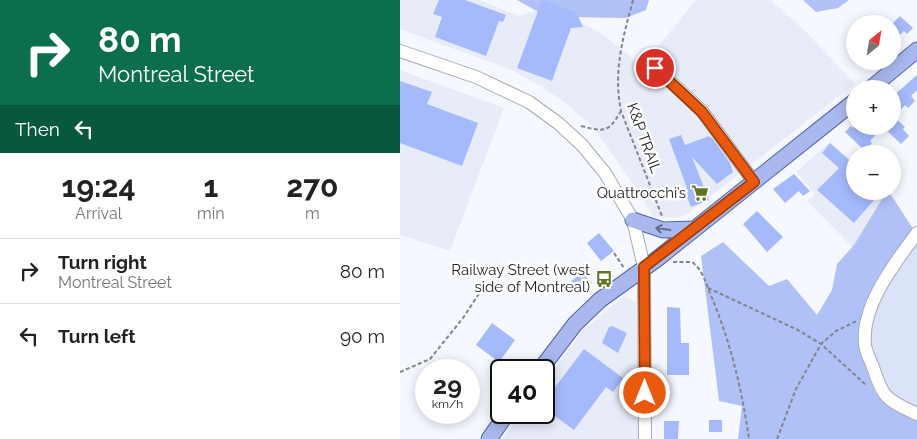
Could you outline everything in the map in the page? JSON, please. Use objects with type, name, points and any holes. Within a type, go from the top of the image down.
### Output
[{"type":"main road","points":[[881,80],[917,50]]},
{"type":"main road","points":[[548,359],[575,324],[600,300],[695,228],[846,108]]},
{"type":"main road","points":[[633,220],[663,230],[695,228]]},
{"type":"main road","points":[[489,439],[500,424]]},
{"type":"street","points":[[400,51],[476,77],[530,102],[558,122],[582,145],[605,173],[633,220],[644,267],[645,439]]},
{"type":"street","points":[[655,68],[702,112],[754,182]]},
{"type":"street","points":[[917,233],[880,289],[868,315],[866,345],[882,392],[896,403],[917,414]]},
{"type":"path","name":"K&P TRAIL","points":[[633,0],[619,60],[618,95],[621,111],[657,206],[666,222]]},
{"type":"path","points":[[581,126],[599,131],[606,130],[612,126],[621,111]]},
{"type":"path","points":[[614,254],[624,268]]},
{"type":"path","points":[[672,262],[692,262],[702,273],[723,326],[742,392],[749,439]]},
{"type":"path","points":[[400,372],[430,359],[463,318],[486,282]]},
{"type":"path","points":[[708,288],[746,307],[773,316],[821,344],[863,383],[882,392]]},
{"type":"path","points":[[777,439],[796,389],[821,344],[836,331],[868,315]]},
{"type":"shaded area","points":[[400,0],[480,0],[519,16],[551,6],[602,34],[642,66],[696,0],[771,0],[806,32],[851,80],[846,80],[846,91],[689,213],[677,218],[653,217],[638,191],[592,126],[564,102],[541,86],[509,69],[400,29]]},
{"type":"shaded area","points":[[517,0],[649,0],[646,10],[626,18],[568,17],[542,14]]},
{"type":"shaded area","points":[[803,0],[849,0],[838,8],[816,12]]},
{"type":"shaded area","points":[[400,70],[504,108],[450,251],[400,235]]},
{"type":"shaded area","points":[[830,142],[846,156],[846,200],[892,200],[859,254],[807,201],[815,194],[796,172]]},
{"type":"shaded area","points":[[882,200],[894,200],[914,230],[883,276],[860,319],[861,342],[866,368],[875,392],[885,401],[917,417],[917,439],[738,439],[742,406],[719,401],[701,256],[723,242],[769,286],[787,279],[817,315],[832,290],[837,264],[854,245]]},
{"type":"shaded area","points":[[917,243],[917,408],[904,404],[880,383],[869,342],[873,309]]},
{"type":"shaded area","points":[[625,295],[636,303],[641,439],[502,439],[514,424],[555,424],[555,368],[582,331]]},
{"type":"building","points":[[439,0],[465,0],[506,15],[503,22],[499,21],[486,56],[435,37],[442,17],[433,14]]},
{"type":"building","points":[[542,0],[576,12],[583,27],[571,28],[552,81],[517,68]]},
{"type":"building","points":[[901,17],[913,28],[907,34],[904,31],[901,34]]},
{"type":"building","points":[[917,75],[917,90],[911,96],[915,101],[908,108],[905,105],[901,109],[901,89]]},
{"type":"building","points":[[400,81],[432,92],[427,104],[478,123],[462,166],[400,143]]},
{"type":"building","points":[[901,123],[909,136],[901,144],[891,135],[901,135]]},
{"type":"building","points":[[681,135],[685,145],[709,136],[730,163],[733,172],[717,184],[692,157],[709,200],[691,207],[684,189],[687,188],[669,139]]},
{"type":"building","points":[[848,135],[876,135],[870,141],[872,143],[870,145],[859,145]]},
{"type":"building","points":[[830,143],[846,157],[846,200],[874,200],[854,223],[817,190],[839,168],[822,153]]},
{"type":"building","points":[[794,174],[810,191],[803,196],[799,191],[785,203],[773,189]]},
{"type":"building","points":[[757,211],[783,237],[767,252],[743,224]]},
{"type":"building","points":[[599,233],[614,251],[601,261],[587,243]]},
{"type":"building","points":[[583,272],[592,283],[578,295],[568,284]]},
{"type":"building","points":[[667,307],[680,308],[681,343],[689,343],[689,375],[667,375]]},
{"type":"building","points":[[492,323],[515,340],[501,359],[495,359],[476,345]]},
{"type":"building","points":[[612,326],[627,333],[618,353],[602,343],[609,327]]},
{"type":"building","points":[[584,349],[623,378],[613,392],[606,387],[574,430],[555,416],[555,387]]},
{"type":"building","points":[[709,420],[722,420],[722,432],[709,432]]},
{"type":"building","points":[[664,421],[679,421],[678,439],[664,439]]},
{"type":"place","name":"Quattrocchi’s","points":[[700,193]]},
{"type":"place","name":"Railway Street (west side of Montreal)","points":[[604,279]]},
{"type":"route","points":[[645,393],[644,267],[754,182],[702,112],[655,68]]}]
